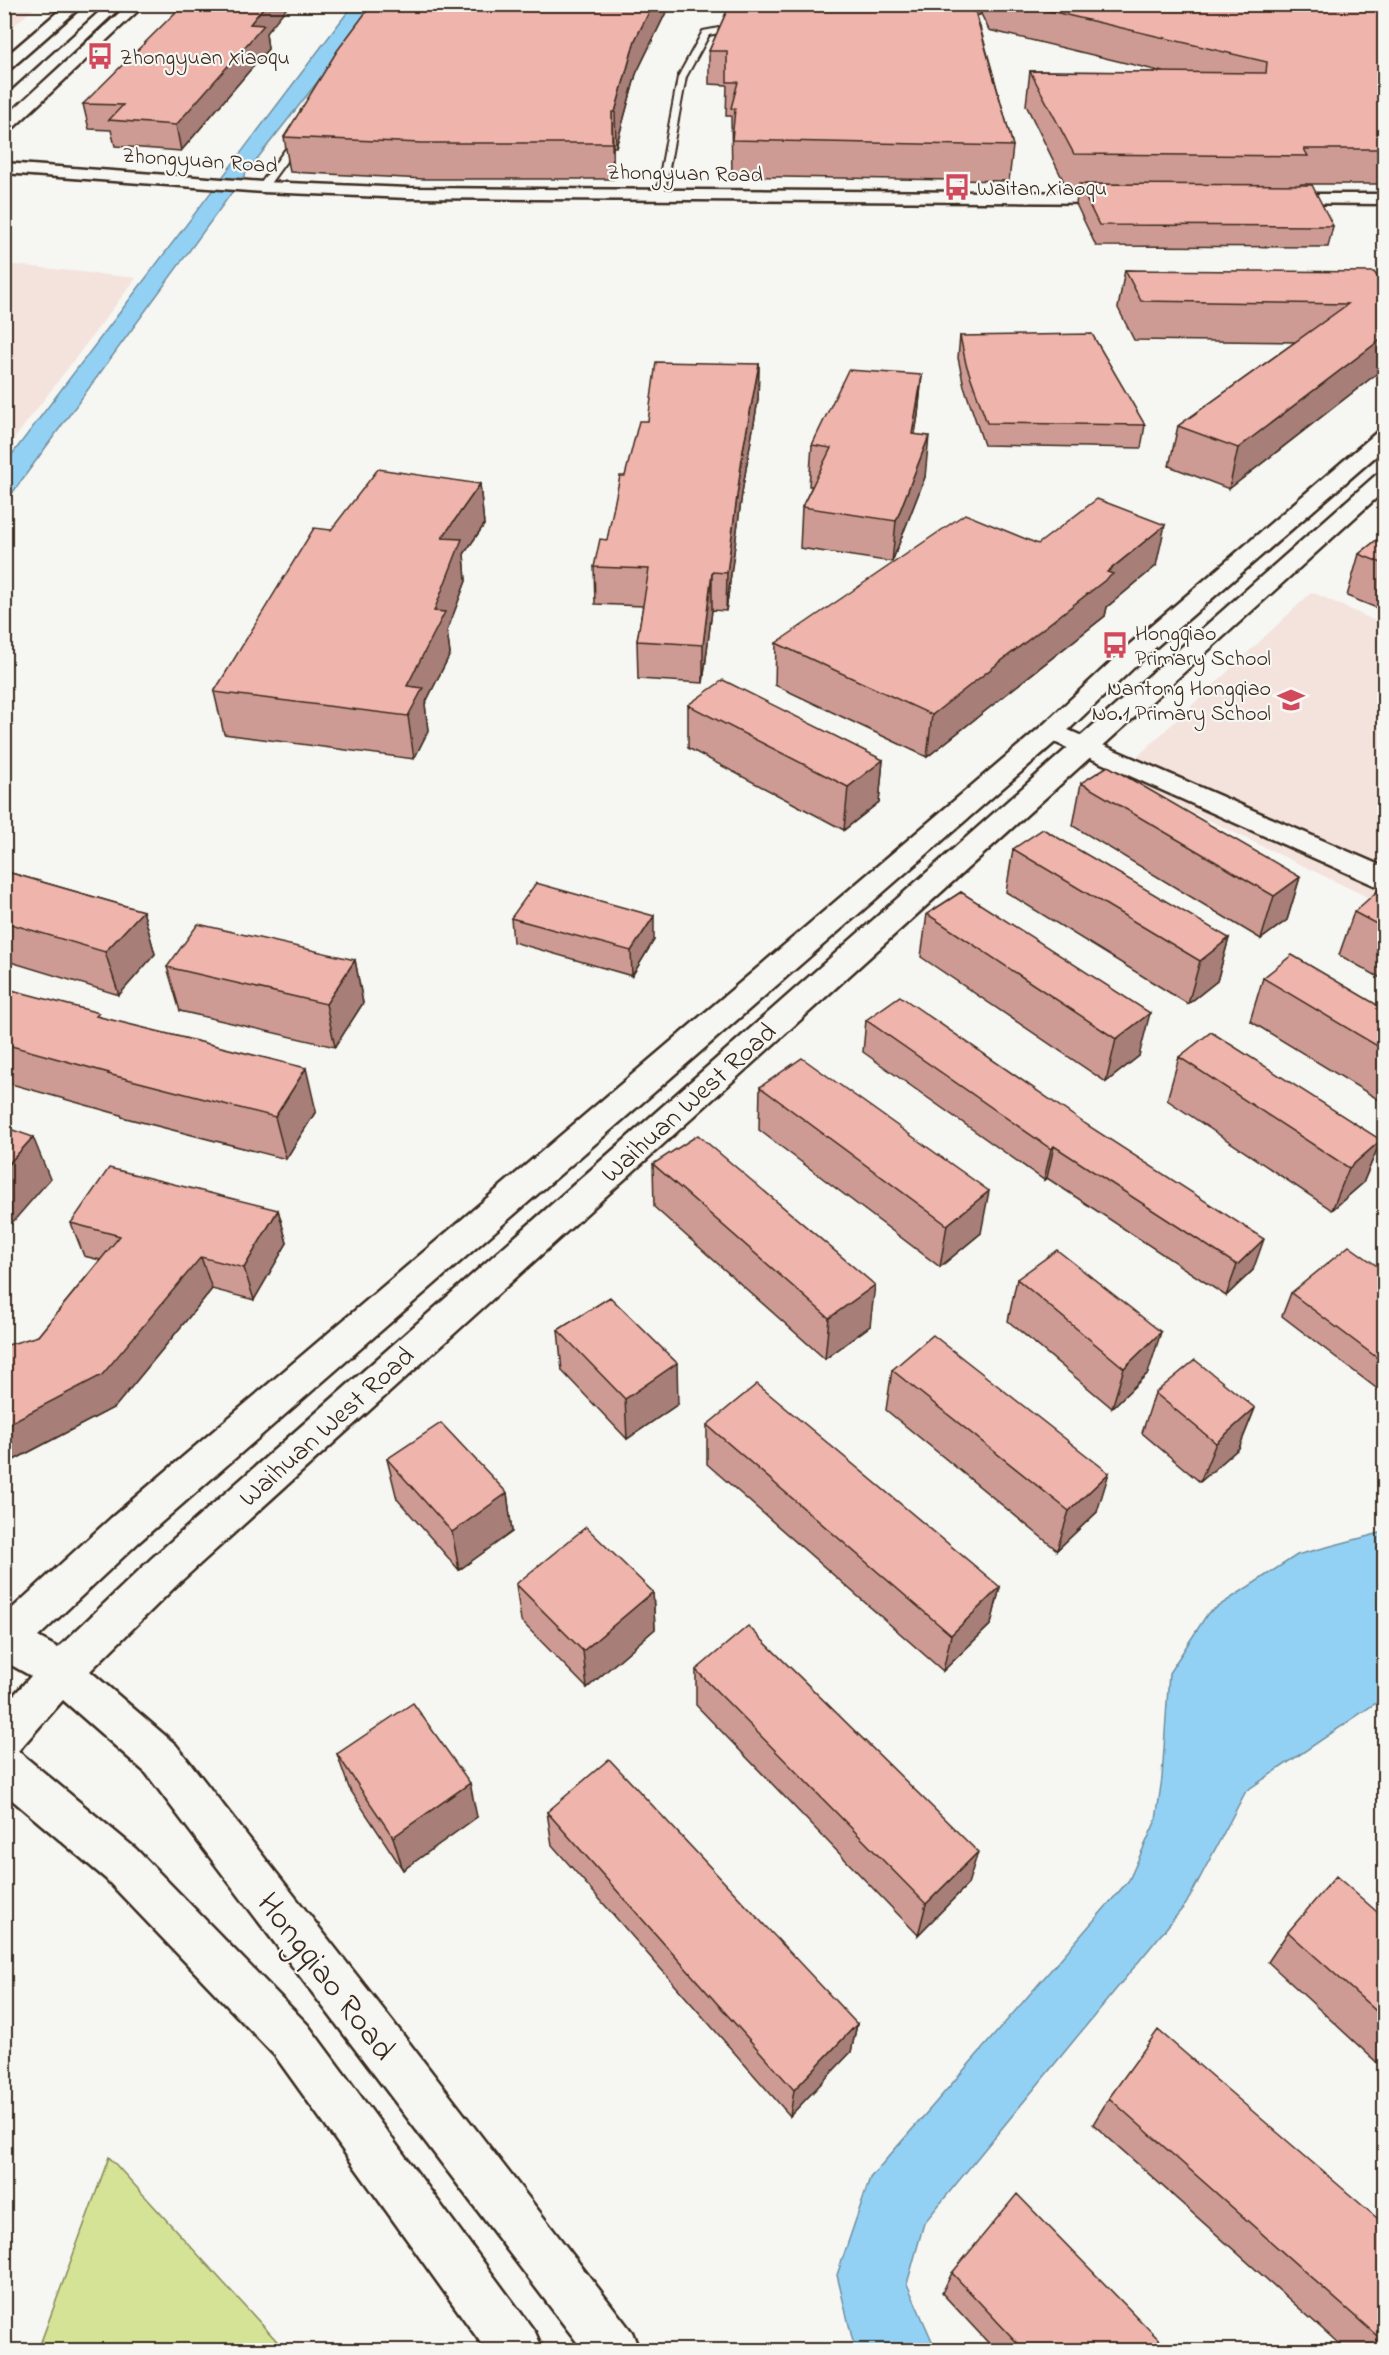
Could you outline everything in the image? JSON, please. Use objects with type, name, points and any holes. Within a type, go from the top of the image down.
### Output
[{"type":"main road","points":[[4,66],[76,4]]},
{"type":"main road","points":[[4,86],[96,4]]},
{"type":"main road","points":[[4,106],[117,4]]},
{"type":"main road","points":[[4,127],[138,4]]},
{"type":"main road","name":"Zhongyuan Road","points":[[4,168],[211,181],[255,186],[408,193],[1136,198]]},
{"type":"main road","points":[[1254,198],[1384,201]]},
{"type":"main road","name":"Waihuan West Road","points":[[6,1640],[125,1530],[1052,731],[1139,649],[1384,438]]},
{"type":"main road","name":"Waihuan West Road","points":[[4,1737],[61,1672],[166,1570],[1384,480]]},
{"type":"main road","points":[[1052,731],[1384,878]]},
{"type":"main road","name":"Hongqiao Road","points":[[6,1640],[61,1672],[162,1759],[614,2350]]},
{"type":"main road","points":[[4,1766],[121,1864],[292,2041],[517,2350]]},
{"type":"lane","points":[[660,195],[682,77],[705,33],[749,24]]},
{"type":"lane","points":[[255,186],[304,129]]},
{"type":"shaded area","points":[[5,4],[38,4],[38,5],[5,33]]},
{"type":"shaded area","points":[[4,264],[136,278],[5,451]]},
{"type":"shaded area","name":"Nantong Hongqiao No.1 Primary School","points":[[1312,592],[1384,625],[1384,905],[1117,776]]},
{"type":"green space","points":[[109,2157],[285,2350],[38,2350]]},
{"type":"water","points":[[353,5],[378,5],[249,169],[5,503],[4,465]]},
{"type":"water","points":[[1384,1532],[1384,1699],[1246,1791],[1186,1904],[924,2223],[907,2284],[936,2350],[855,2350],[837,2275],[870,2178],[1129,1880],[1156,1820],[1162,1778],[1169,1673],[1208,1613],[1297,1555]]},
{"type":"building","points":[[184,4],[266,4],[250,24],[264,25],[176,125],[109,120],[123,105],[83,104]]},
{"type":"building","points":[[372,4],[653,4],[635,40],[615,112],[612,112],[612,143],[421,143],[284,137],[337,51]]},
{"type":"building","points":[[730,4],[973,4],[1013,146],[732,140],[735,109],[731,108],[738,82],[727,82],[727,51],[709,51]]},
{"type":"building","points":[[1020,4],[1384,4],[1384,149],[1304,149],[1308,156],[1074,154],[1030,71],[1266,73],[1267,62]]},
{"type":"building","points":[[1079,184],[1312,185],[1333,226],[1099,225]]},
{"type":"building","points":[[1125,270],[1374,272],[1384,286],[1384,337],[1238,448],[1178,426],[1348,304],[1141,301]]},
{"type":"building","points":[[1092,334],[1145,425],[987,423],[966,364],[960,336]]},
{"type":"building","points":[[656,362],[759,364],[743,450],[727,573],[712,572],[703,645],[637,641],[649,569],[594,567],[600,539],[607,540],[620,476],[625,476],[639,421],[648,421]]},
{"type":"building","points":[[848,370],[922,375],[912,434],[929,436],[896,521],[802,507],[831,448],[812,445]]},
{"type":"building","points":[[378,469],[480,484],[442,538],[462,539],[434,611],[445,612],[407,686],[423,688],[408,716],[214,692],[314,528],[331,530]]},
{"type":"building","points":[[1097,499],[1165,525],[1107,572],[1113,574],[932,715],[776,643],[965,514],[1038,544]]},
{"type":"building","points":[[1384,534],[1384,564],[1359,554]]},
{"type":"building","points":[[723,680],[883,760],[848,787],[688,705]]},
{"type":"building","points":[[1108,766],[1300,877],[1274,896],[1081,783]]},
{"type":"building","points":[[1043,829],[1229,938],[1200,961],[1013,849]]},
{"type":"building","points":[[4,871],[143,911],[105,952],[4,922]]},
{"type":"building","points":[[536,883],[654,916],[631,951],[511,918]]},
{"type":"building","points":[[1381,888],[1384,890],[1384,928],[1354,912]]},
{"type":"building","points":[[961,892],[1150,1013],[1116,1039],[927,914]]},
{"type":"building","points":[[198,924],[355,960],[326,1004],[167,967]]},
{"type":"building","points":[[1292,955],[1384,1009],[1384,1050],[1263,978]]},
{"type":"building","points":[[4,988],[99,1013],[96,1016],[306,1068],[275,1117],[108,1074],[4,1044]]},
{"type":"building","points":[[900,996],[1084,1123],[1264,1239],[1237,1265],[1054,1146],[1051,1149],[866,1020]]},
{"type":"building","points":[[1211,1032],[1381,1140],[1349,1168],[1179,1057]]},
{"type":"building","points":[[802,1058],[989,1191],[947,1225],[760,1087]]},
{"type":"building","points":[[4,1127],[33,1137],[4,1169]]},
{"type":"building","points":[[698,1135],[875,1285],[829,1318],[653,1164]]},
{"type":"building","points":[[109,1168],[278,1210],[244,1268],[201,1257],[102,1375],[4,1426],[4,1346],[38,1336],[120,1236],[71,1223]]},
{"type":"building","points":[[1349,1246],[1384,1271],[1384,1363],[1291,1293]]},
{"type":"building","points":[[1057,1250],[1161,1332],[1124,1368],[1017,1279]]},
{"type":"building","points":[[610,1297],[677,1363],[625,1399],[558,1330]]},
{"type":"building","points":[[933,1335],[1109,1473],[1069,1511],[892,1370]]},
{"type":"building","points":[[1195,1360],[1255,1408],[1216,1443],[1155,1393]]},
{"type":"building","points":[[757,1384],[1000,1587],[951,1635],[707,1425]]},
{"type":"building","points":[[441,1423],[507,1493],[452,1532],[387,1459]]},
{"type":"building","points":[[586,1527],[653,1592],[583,1651],[516,1584]]},
{"type":"building","points":[[748,1626],[978,1852],[926,1904],[696,1670]]},
{"type":"building","points":[[413,1703],[470,1783],[393,1837],[337,1754]]},
{"type":"building","points":[[609,1759],[857,2024],[794,2090],[547,1812]]},
{"type":"building","points":[[1336,1876],[1384,1918],[1384,2018],[1288,1932]]},
{"type":"building","points":[[1158,2030],[1384,2224],[1384,2342],[1109,2098]]},
{"type":"building","points":[[1017,2194],[1169,2350],[1024,2350],[952,2273]]},
{"type":"place","name":"Zhongyuan Xiaoqu","points":[[100,56]]},
{"type":"place","name":"Waitan Xiaoqu","points":[[957,187]]},
{"type":"place","name":"Hongqiao Primary School","points":[[1115,645]]},
{"type":"place","name":"Nantong Hongqiao No.1 Primary School","points":[[1291,700]]}]
